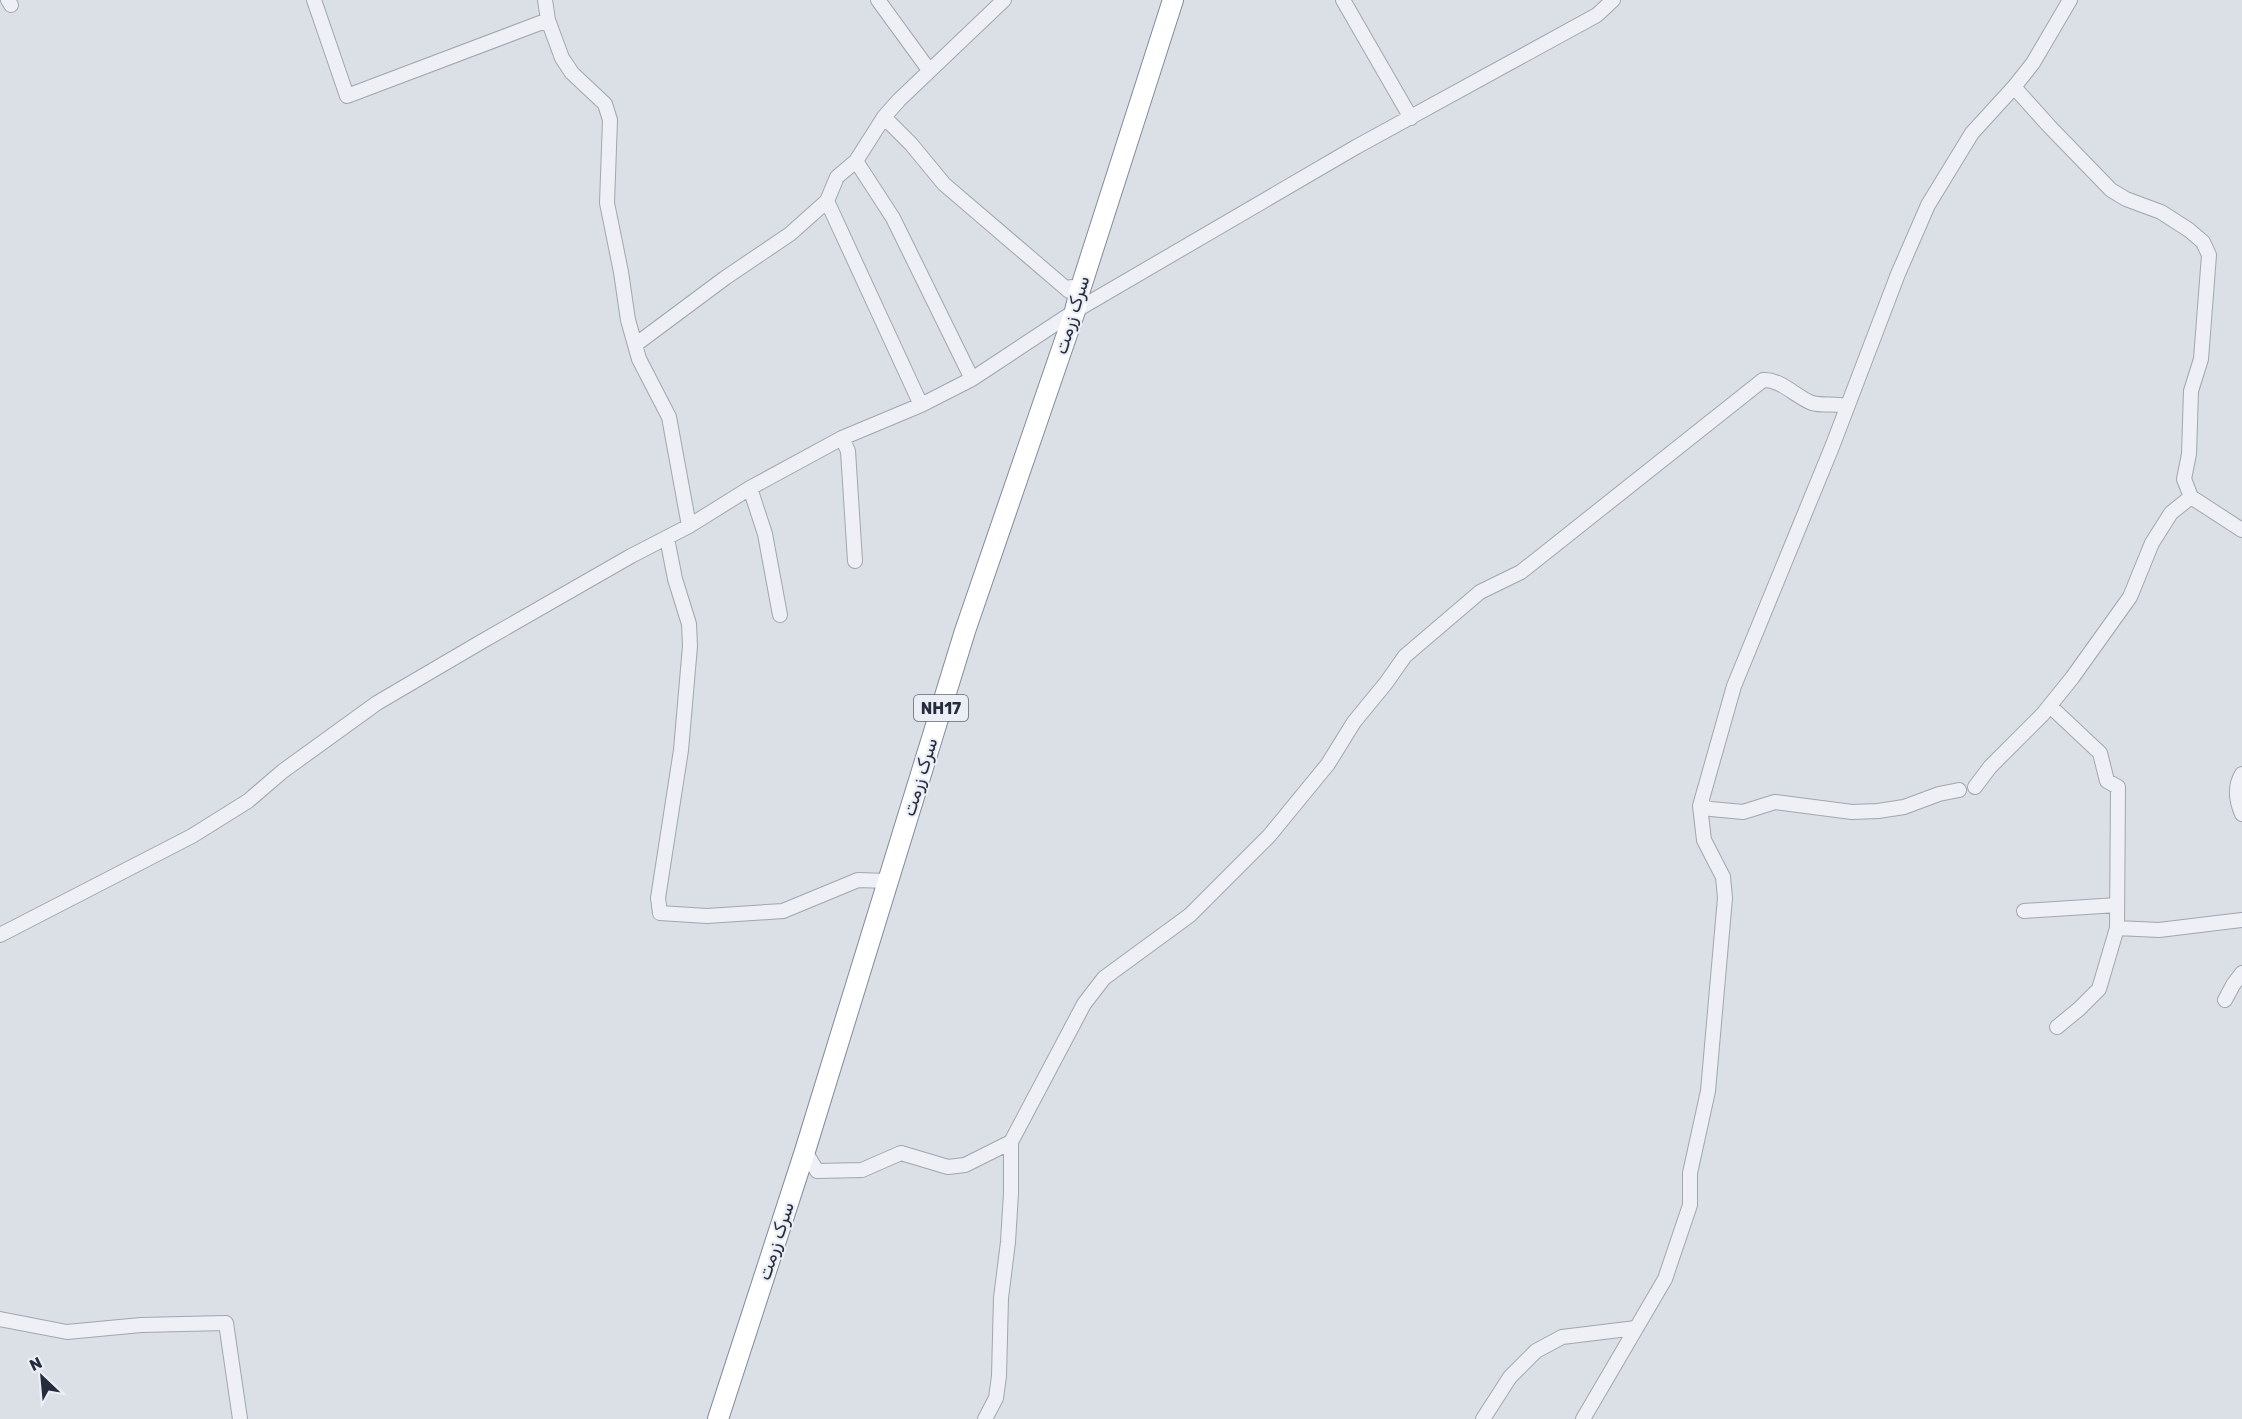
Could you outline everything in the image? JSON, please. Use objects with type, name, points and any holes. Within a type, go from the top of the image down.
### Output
[{"type":"highway","name":"سرک زرمت","points":[[718,1419],[805,1151],[965,631],[1076,311],[1080,290],[1170,1]]},
{"type":"street","points":[[314,0],[347,96],[548,20]]},
{"type":"street","points":[[545,0],[548,20],[562,58],[572,73],[605,104],[610,120],[607,203],[628,320],[639,359],[669,417],[689,526]]},
{"type":"street","points":[[878,0],[929,70]]},
{"type":"street","points":[[635,345],[725,278],[790,234],[827,201],[837,177],[856,162],[884,117],[929,70],[1004,0]]},
{"type":"street","points":[[1343,0],[1411,118]]},
{"type":"street","points":[[0,934],[192,836],[248,801],[284,771],[377,703],[621,562],[689,526],[750,488],[842,438],[921,405],[972,379],[1076,311],[1356,147],[1597,15],[1612,0]]},
{"type":"street","points":[[1583,1419],[1665,1279],[1690,1205],[1690,1173],[1708,1091],[1725,898],[1723,877],[1704,840],[1700,806],[1734,686],[1827,458],[1898,274],[1928,206],[1972,133],[2033,63],[2070,0]]},
{"type":"street","points":[[2014,87],[2112,190],[2126,199],[2161,212],[2203,242],[2209,255],[2201,359],[2191,391],[2189,454],[2184,479],[2191,497],[2242,530]]},
{"type":"street","points":[[884,117],[911,144],[944,184],[1069,291],[1071,288],[1080,290]]},
{"type":"street","points":[[856,162],[893,218],[972,379]]},
{"type":"street","points":[[827,201],[921,405]]},
{"type":"street","points":[[985,1419],[996,1398],[999,1376],[1001,1298],[1011,1193],[1010,1148],[1084,1004],[1104,978],[1190,915],[1269,836],[1328,764],[1354,722],[1405,656],[1479,592],[1521,572],[1763,380],[1782,386],[1813,403],[1834,403],[1846,406]]},
{"type":"street","points":[[842,438],[848,452],[855,561]]},
{"type":"street","points":[[750,488],[765,534],[780,615]]},
{"type":"street","points":[[1975,787],[1990,767],[2049,706],[2079,669],[2130,597],[2152,543],[2171,513],[2191,497]]},
{"type":"street","points":[[667,538],[675,579],[689,624],[690,646],[681,750],[658,898],[660,913],[706,916],[783,911],[858,880],[888,881]]},
{"type":"street","points":[[2049,706],[2100,753],[2107,781],[2118,787],[2117,928],[2099,988],[2057,1027]]},
{"type":"street","points":[[2242,774],[2236,783],[2237,802],[2242,814]]},
{"type":"street","points":[[1700,806],[1743,812],[1775,802],[1852,812],[1878,811],[1904,807],[1939,794],[1959,790]]},
{"type":"street","points":[[2024,911],[2117,905]]},
{"type":"street","points":[[2117,928],[2159,930],[2242,920]]},
{"type":"street","points":[[2225,1000],[2242,973]]},
{"type":"street","points":[[805,1151],[818,1171],[862,1170],[901,1153],[948,1167],[965,1165],[1010,1148]]},
{"type":"street","points":[[0,1319],[67,1332],[141,1325],[226,1323],[240,1419]]},
{"type":"street","points":[[1483,1419],[1510,1377],[1536,1351],[1562,1337],[1636,1328]]}]
